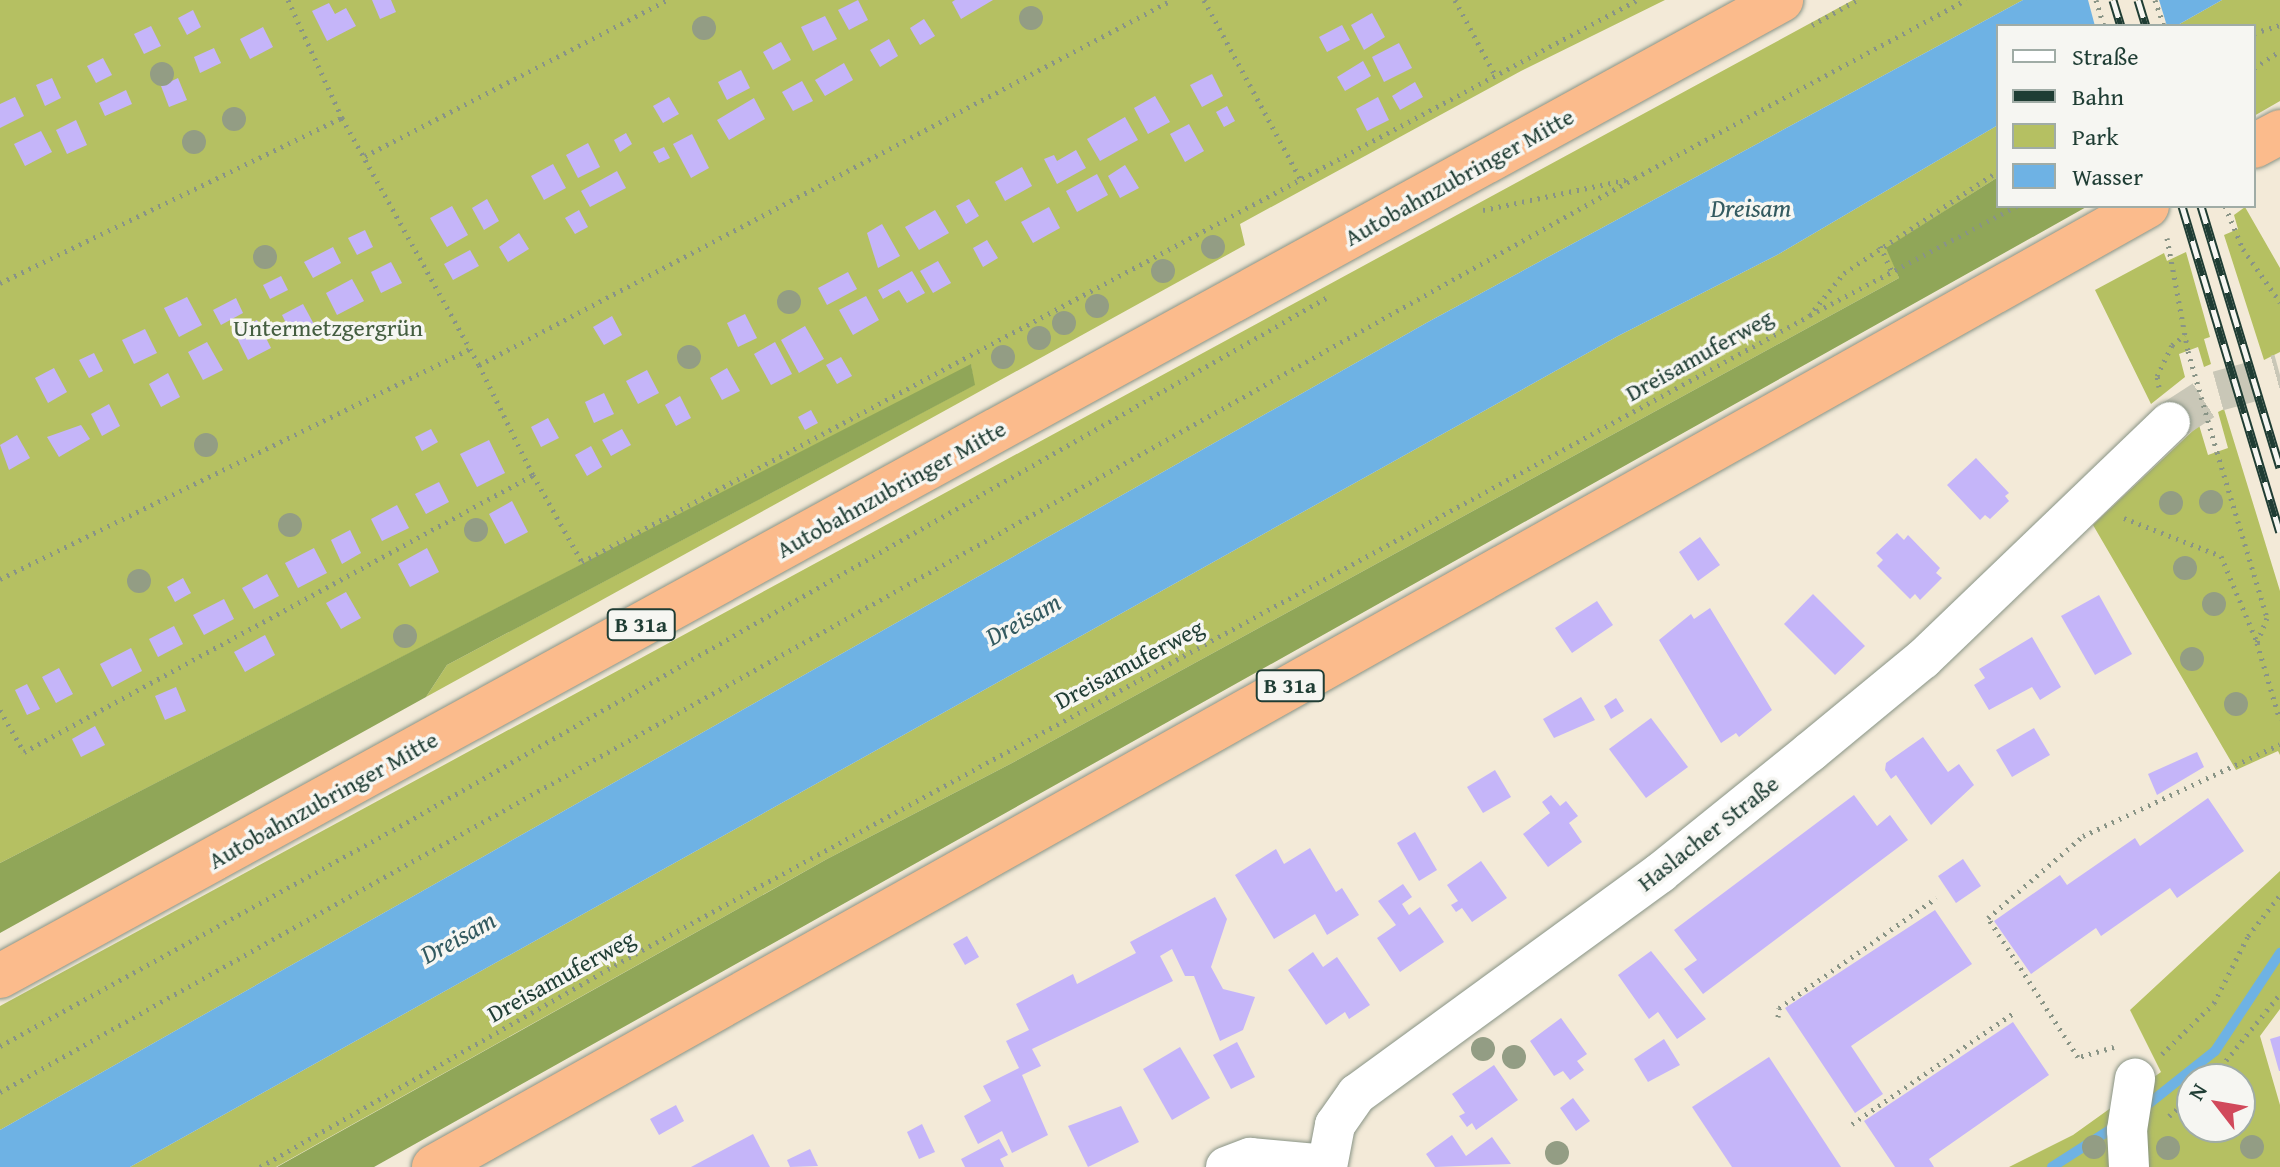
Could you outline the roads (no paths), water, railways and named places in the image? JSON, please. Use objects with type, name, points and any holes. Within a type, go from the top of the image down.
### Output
[{"type":"highway","name":"Autobahnzubringer Mitte","points":[[0,976],[1781,0]]},
{"type":"highway","points":[[2256,145],[2280,132]]},
{"type":"highway","name":"B 31a","points":[[434,1167],[2143,208]]},
{"type":"street","name":"Haslacher Straße","points":[[1226,1167],[1250,1158],[1327,1166],[1335,1125],[1357,1094],[1660,873],[1923,659],[2099,492],[2166,410]]},
{"type":"water","name":"Dreisam","points":[[2023,0],[2222,0],[2180,24],[1996,24],[1996,126],[1777,255],[1618,336],[130,1167],[0,1167],[0,1130],[1428,322]]},
{"type":"waterway","points":[[2142,1109],[2215,1051],[2280,953]]},
{"type":"waterway","points":[[2052,1167],[2116,1126]]},
{"type":"tunnel","points":[[2170,422],[2218,391],[2280,374]]},
{"type":"railway","points":[[2113,0],[2120,24]]},
{"type":"railway","points":[[2138,0],[2145,24]]},
{"type":"railway","points":[[2183,208],[2280,532]]},
{"type":"railway","points":[[2202,208],[2280,467]]},
{"type":"park label","name":"Untermetzgergrün","points":[[328,328]]}]
